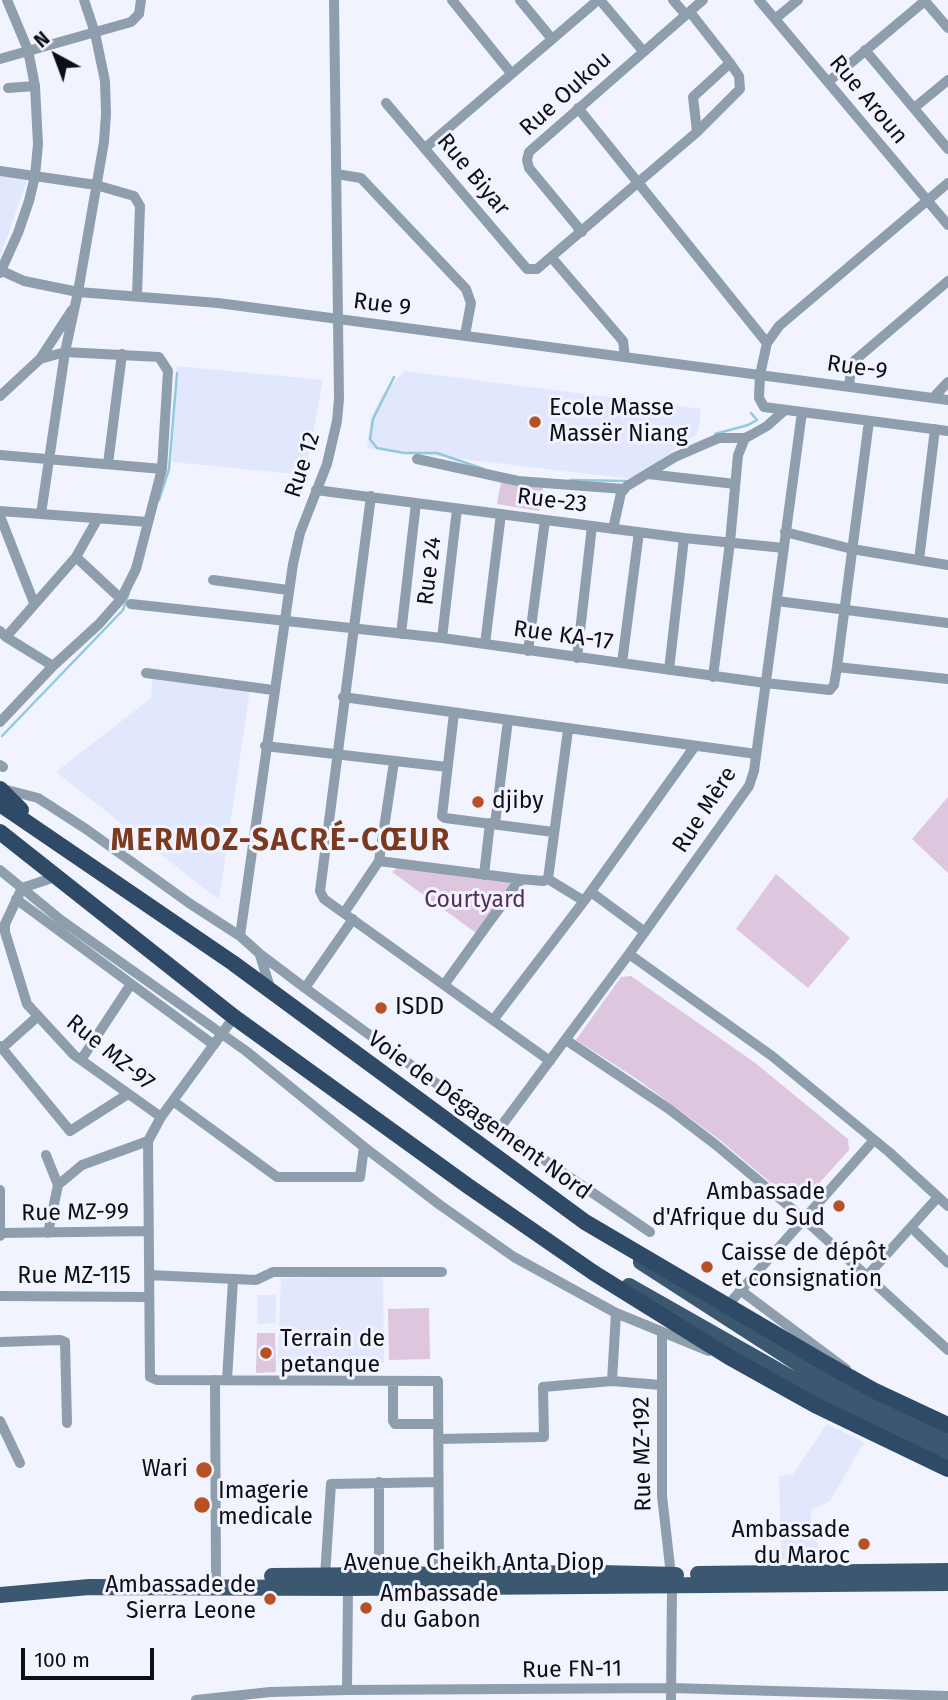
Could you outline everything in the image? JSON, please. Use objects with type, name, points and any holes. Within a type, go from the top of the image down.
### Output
[{"type":"highway","points":[[0,788],[36,828]]},
{"type":"highway","name":"Voie de Dégagement Nord","points":[[0,804],[271,991],[585,1222]]},
{"type":"highway","points":[[0,832],[234,1017],[468,1186],[594,1273],[736,1354],[815,1405],[948,1469]]},
{"type":"highway","points":[[0,843],[49,879],[84,897]]},
{"type":"highway","points":[[585,1222],[873,1390],[948,1425]]},
{"type":"main road","name":"Voie de Dégagement Nord","points":[[585,1222],[752,1335],[837,1385],[948,1438]]},
{"type":"main road","points":[[736,1354],[948,1454]]},
{"type":"main road","name":"Avenue Cheikh Anta Diop","points":[[0,1595],[89,1587],[348,1588],[948,1571]]},
{"type":"main road","name":"Avenue Cheikh Anta Diop","points":[[0,1584],[70,1579],[216,1576],[602,1573],[672,1580],[948,1583]]},
{"type":"street","points":[[0,271],[18,233],[35,176],[38,119],[28,50],[7,0]]},
{"type":"street","points":[[41,514],[65,352],[78,292],[106,114],[105,81],[95,33],[84,0]]},
{"type":"street","points":[[0,59],[133,20],[139,14],[141,0]]},
{"type":"street","name":"Rue 12","points":[[240,936],[288,590],[300,533],[327,464],[340,399],[334,0]]},
{"type":"street","points":[[452,0],[511,74]]},
{"type":"street","points":[[520,0],[552,39]]},
{"type":"street","points":[[425,148],[599,0],[643,51]]},
{"type":"street","points":[[625,357],[623,341],[552,258],[697,132],[740,89],[739,76],[730,63],[673,0]]},
{"type":"street","name":"Rue Oukou","points":[[582,232],[529,168],[529,152],[703,0]]},
{"type":"street","name":"Rue Aroun","points":[[759,0],[948,225]]},
{"type":"street","points":[[775,19],[798,0]]},
{"type":"street","points":[[828,82],[925,0],[948,28]]},
{"type":"street","points":[[865,50],[948,149]]},
{"type":"street","points":[[697,132],[693,97],[730,63]]},
{"type":"street","points":[[914,108],[948,80]]},
{"type":"street","points":[[8,88],[35,86]]},
{"type":"street","name":"Rue Biyar","points":[[386,103],[527,269],[532,271],[552,258]]},
{"type":"street","points":[[578,108],[767,344]]},
{"type":"street","points":[[0,171],[96,185],[134,195],[141,206],[137,296]]},
{"type":"street","points":[[336,174],[361,178],[466,289],[471,303],[466,335]]},
{"type":"street","points":[[948,183],[779,326],[767,344],[760,375],[759,398],[764,407],[948,431]]},
{"type":"street","name":"Rue 9","points":[[0,271],[36,284],[78,292],[218,303],[760,375]]},
{"type":"street","points":[[849,387],[854,361],[948,281]]},
{"type":"street","points":[[0,396],[40,359],[66,316],[75,307]]},
{"type":"street","points":[[0,722],[121,599],[136,569],[162,469],[168,371],[167,365],[159,357],[65,352],[40,359]]},
{"type":"street","points":[[108,464],[122,354]]},
{"type":"street","name":"Rue-9","points":[[760,375],[948,400]]},
{"type":"street","points":[[933,398],[948,382]]},
{"type":"street","points":[[613,528],[624,489],[675,457],[719,438],[745,438],[767,426],[785,410]]},
{"type":"street","name":"Rue Mère","points":[[499,1129],[749,786],[756,754],[802,412]]},
{"type":"street","points":[[869,421],[837,667],[948,679]]},
{"type":"street","points":[[919,560],[935,429]]},
{"type":"street","points":[[713,677],[738,455],[745,438]]},
{"type":"street","points":[[0,455],[162,469]]},
{"type":"street","points":[[417,459],[518,481],[624,489]]},
{"type":"street","points":[[648,474],[735,484]]},
{"type":"street","name":"Rue-23","points":[[316,490],[684,538],[783,548]]},
{"type":"street","points":[[371,496],[320,891],[324,899],[550,1061]]},
{"type":"street","points":[[401,634],[416,503]]},
{"type":"street","name":"Rue 24","points":[[442,638],[457,509]]},
{"type":"street","points":[[34,603],[0,514],[41,514],[148,522]]},
{"type":"street","points":[[485,644],[501,514]]},
{"type":"street","points":[[53,666],[3,634],[76,558],[98,518]]},
{"type":"street","points":[[528,651],[545,520]]},
{"type":"street","points":[[577,658],[592,526]]},
{"type":"street","points":[[622,663],[639,532]]},
{"type":"street","points":[[785,532],[852,549],[948,565]]},
{"type":"street","points":[[669,670],[684,538]]},
{"type":"street","points":[[76,558],[121,599]]},
{"type":"street","points":[[213,580],[288,590]]},
{"type":"street","points":[[777,601],[948,623]]},
{"type":"street","name":"Rue KA-17","points":[[131,604],[442,638],[765,684],[830,690],[834,685],[837,667]]},
{"type":"street","points":[[146,673],[273,690]]},
{"type":"street","points":[[343,697],[756,754]]},
{"type":"street","points":[[454,713],[442,816],[553,832]]},
{"type":"street","points":[[484,874],[508,720]]},
{"type":"street","points":[[548,879],[568,730]]},
{"type":"street","points":[[265,746],[447,767]]},
{"type":"street","points":[[494,1020],[695,746]]},
{"type":"street","points":[[305,988],[379,861],[394,761]]},
{"type":"street","points":[[0,788],[38,798],[240,936],[305,988],[499,1129],[650,1232]]},
{"type":"street","points":[[379,861],[520,879],[548,879],[587,896],[645,932]]},
{"type":"street","points":[[0,870],[61,920],[246,1051],[364,1147],[514,1257],[616,1313],[662,1333],[736,1354]]},
{"type":"street","points":[[22,888],[49,879]]},
{"type":"street","points":[[444,985],[520,879]]},
{"type":"street","name":"Rue MZ-97","points":[[22,888],[5,924],[22,994],[37,1017],[81,1060],[161,1117]]},
{"type":"street","points":[[16,899],[214,1045]]},
{"type":"street","points":[[260,954],[271,991]]},
{"type":"street","points":[[629,954],[772,1056],[874,1140],[948,1206]]},
{"type":"street","points":[[81,1060],[131,984]]},
{"type":"street","points":[[37,1017],[1,1047],[70,1131],[128,1094]]},
{"type":"street","points":[[234,1017],[161,1117],[148,1141],[150,1377],[153,1380],[438,1381],[439,1574]]},
{"type":"street","points":[[566,1040],[669,1109],[803,1218],[948,1350]]},
{"type":"street","points":[[173,1101],[277,1177],[360,1177],[364,1147]]},
{"type":"street","points":[[726,1306],[874,1140]]},
{"type":"street","points":[[58,1185],[82,1165],[148,1141]]},
{"type":"street","points":[[46,1155],[58,1185],[48,1233]]},
{"type":"street","points":[[0,1189],[0,1235]]},
{"type":"street","points":[[867,1276],[938,1197]]},
{"type":"street","name":"Rue MZ-99","points":[[0,1235],[149,1231]]},
{"type":"street","points":[[916,1232],[948,1263]]},
{"type":"street","points":[[149,1276],[256,1280],[273,1272],[442,1272]]},
{"type":"street","points":[[227,1380],[233,1280]]},
{"type":"street","points":[[740,1290],[873,1390]]},
{"type":"street","name":"Rue MZ-115","points":[[0,1296],[148,1297]]},
{"type":"street","points":[[611,1381],[616,1313]]},
{"type":"street","name":"Rue MZ-192","points":[[662,1333],[663,1521],[672,1580],[671,1700]]},
{"type":"street","points":[[0,1342],[65,1342],[67,1423]]},
{"type":"street","points":[[215,1380],[216,1576]]},
{"type":"street","points":[[393,1381],[395,1424],[438,1424]]},
{"type":"street","points":[[438,1439],[544,1437],[542,1387],[611,1381],[661,1385]]},
{"type":"street","points":[[0,1421],[20,1464]]},
{"type":"street","points":[[379,1482],[379,1575]]},
{"type":"street","points":[[326,1576],[330,1485],[439,1482]]},
{"type":"street","points":[[340,1694],[348,1588]]},
{"type":"street","name":"Rue FN-11","points":[[196,1700],[270,1692],[340,1694],[671,1688],[832,1696],[948,1696]]},
{"type":"shaded area","points":[[0,171],[29,175],[0,257]]},
{"type":"shaded area","points":[[177,366],[323,380],[305,475],[172,462]]},
{"type":"shaded area","name":"Ecole Masse Massër Niang","points":[[405,371],[701,409],[699,426],[697,434],[633,479],[367,448],[371,419],[382,394]]},
{"type":"shaded area","points":[[153,677],[250,690],[219,900],[56,772],[151,698]]},
{"type":"shaded area","points":[[383,1276],[384,1363],[278,1362],[281,1278]]},
{"type":"shaded area","points":[[257,1295],[276,1295],[276,1323],[257,1324]]},
{"type":"shaded area","points":[[827,1424],[864,1442],[830,1501],[811,1510],[811,1528],[824,1560],[781,1559],[779,1476],[793,1474]]},
{"type":"green space","points":[[501,482],[543,488],[539,511],[497,504]]},
{"type":"green space","points":[[948,797],[948,873],[912,839]]},
{"type":"green space","name":"Courtyard","points":[[398,867],[526,883],[483,938],[392,872]]},
{"type":"green space","points":[[776,874],[850,938],[808,988],[736,929]]},
{"type":"green space","points":[[631,976],[754,1062],[848,1139],[849,1150],[804,1200],[791,1200],[720,1140],[637,1079],[576,1040],[621,977]]},
{"type":"green space","points":[[429,1308],[430,1359],[389,1360],[388,1309]]},
{"type":"green space","name":"Terrain de petanque","points":[[257,1333],[275,1333],[276,1372],[256,1373]]},
{"type":"waterway","points":[[159,500],[169,469],[177,373]]},
{"type":"waterway","points":[[394,377],[373,419],[370,439],[377,448],[404,453],[437,453],[484,469]]},
{"type":"waterway","points":[[715,434],[757,420],[751,413]]},
{"type":"waterway","points":[[570,480],[626,481]]},
{"type":"waterway","points":[[2,736],[123,610],[129,593]]},
{"type":"place","name":"Ecole Masse Massër Niang","points":[[535,422]]},
{"type":"place","name":"djiby","points":[[478,802]]},
{"type":"place","name":"ISDD","points":[[381,1008]]},
{"type":"place","name":"Ambassade d'Afrique du Sud","points":[[839,1206]]},
{"type":"place","name":"Caisse de dépôt et consignation","points":[[707,1267]]},
{"type":"place","name":"Terrain de petanque","points":[[266,1353]]},
{"type":"place","name":"Wari","points":[[204,1470]]},
{"type":"place","name":"Imagerie medicale","points":[[202,1505]]},
{"type":"place","name":"Ambassade du Maroc","points":[[864,1544]]},
{"type":"place","name":"Ambassade de Sierra Leone","points":[[270,1599]]},
{"type":"place","name":"Ambassade du Gabon","points":[[366,1608]]},
{"type":"district","name":"MERMOZ-SACRÉ-CŒUR","points":[[281,842]]}]
